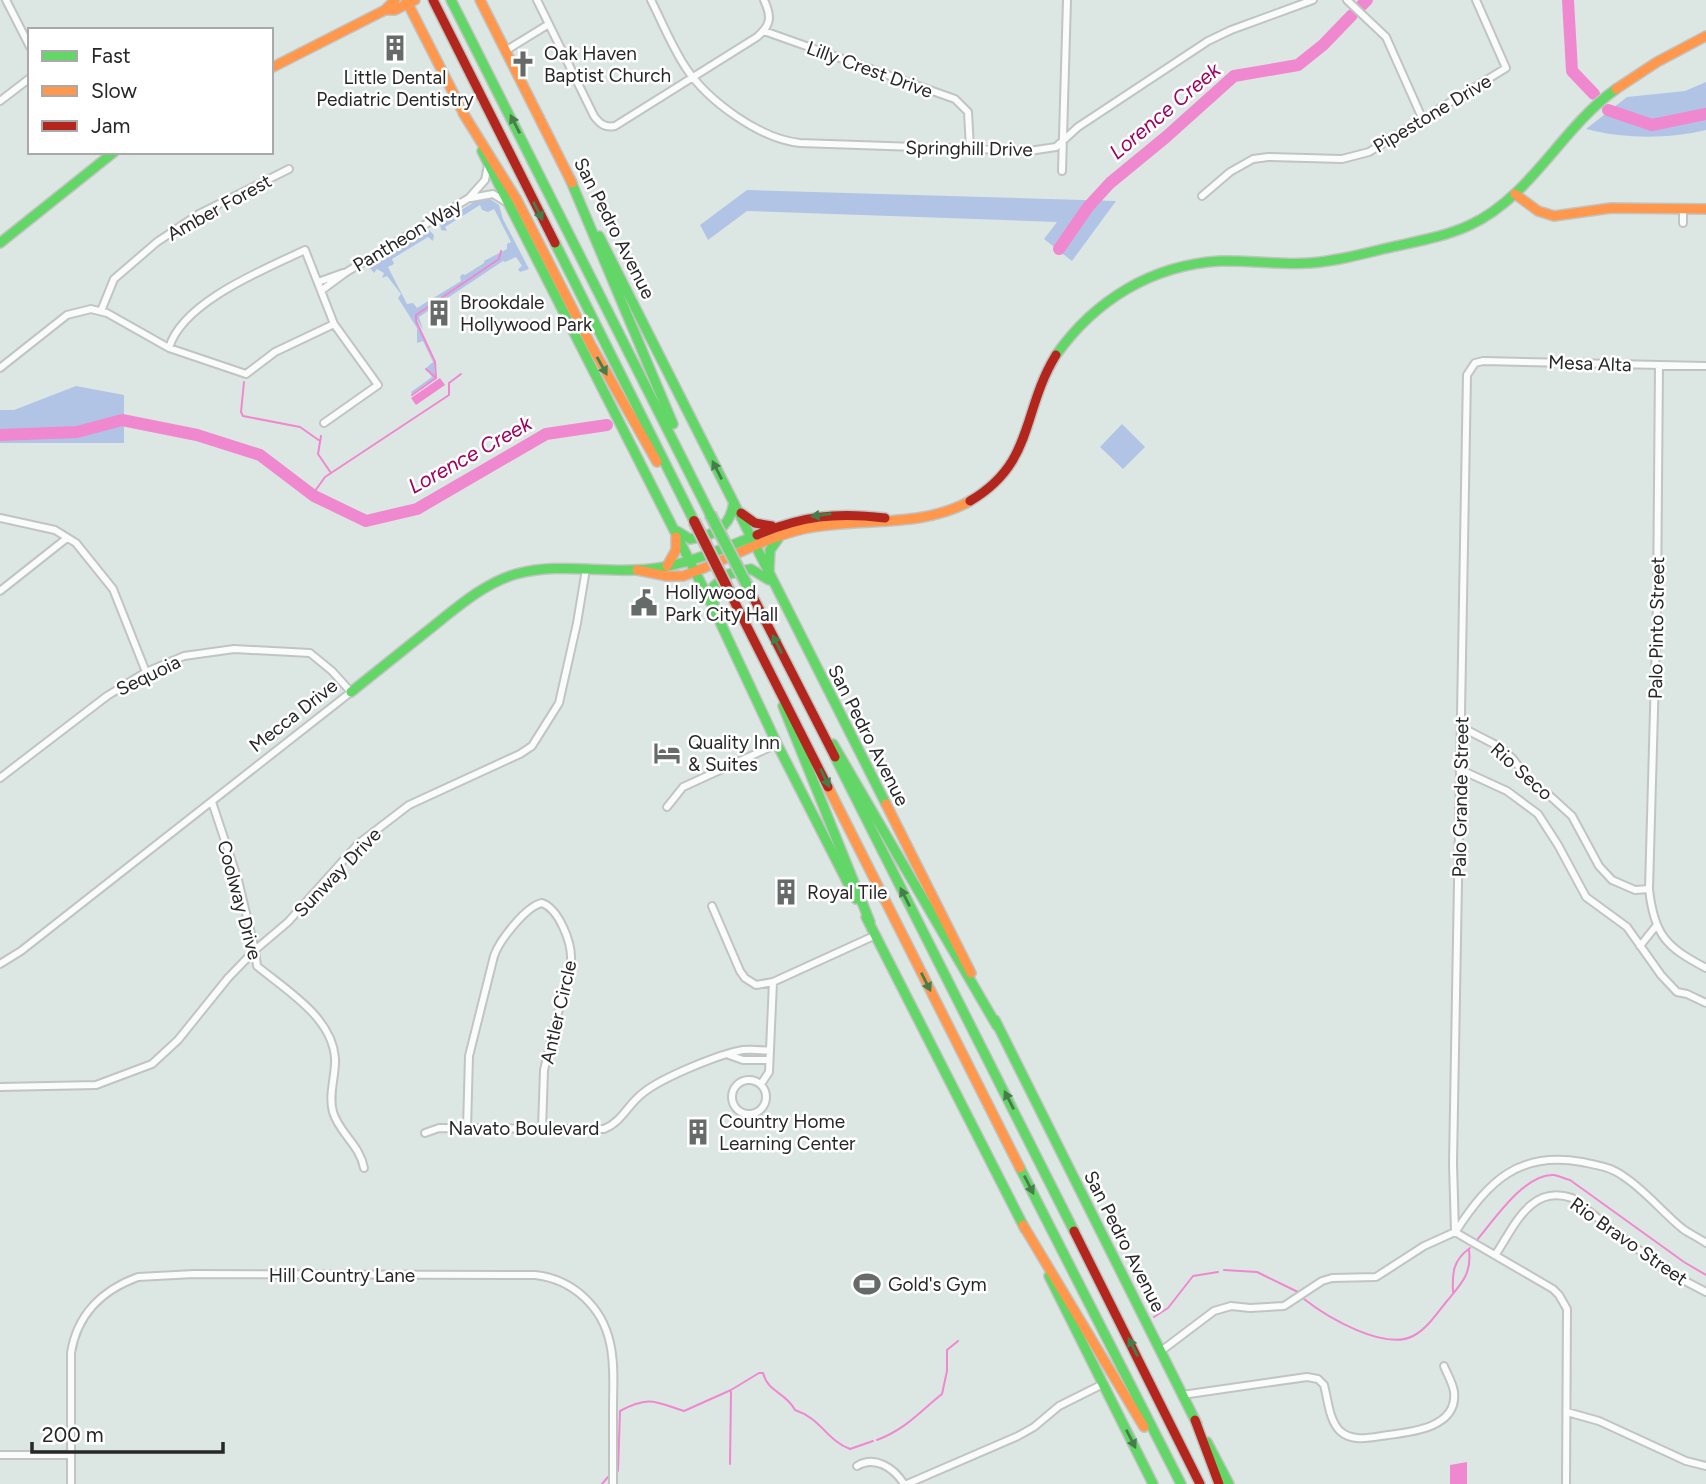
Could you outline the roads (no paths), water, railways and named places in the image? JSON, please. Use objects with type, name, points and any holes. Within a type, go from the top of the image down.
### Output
[{"type":"main road","points":[[273,67],[385,10],[395,0]]},
{"type":"main road","points":[[431,0],[1181,1484]]},
{"type":"main road","points":[[451,0],[1003,1088],[1200,1484]]},
{"type":"main road","name":"San Pedro Avenue","points":[[480,0],[1229,1484]]},
{"type":"main road","points":[[385,10],[395,10],[410,1],[488,165],[716,613],[777,744],[870,922],[1153,1484]]},
{"type":"main road","points":[[752,542],[779,531],[799,518],[834,513],[867,514],[894,519],[919,517],[953,509],[977,497],[997,482],[1014,462],[1038,389],[1059,351],[1087,317],[1102,304],[1131,286],[1170,269],[1221,261],[1293,264],[1328,262],[1429,239],[1470,225],[1531,180],[1565,136],[1595,105],[1655,64],[1706,36]]},
{"type":"main road","points":[[463,113],[517,200],[592,347],[657,463],[686,505]]},
{"type":"main road","points":[[0,243],[110,154]]},
{"type":"main road","points":[[570,179],[710,514]]},
{"type":"main road","points":[[1515,194],[1538,211],[1553,216],[1607,208],[1706,209]]},
{"type":"main road","points":[[733,503],[750,522],[779,531]]},
{"type":"main road","points":[[673,530],[685,537],[700,538],[728,525],[732,519],[733,503]]},
{"type":"main road","points":[[665,567],[676,550],[673,530]]},
{"type":"main road","points":[[771,580],[768,560],[779,531]]},
{"type":"main road","name":"Mecca Drive","points":[[351,692],[457,607],[513,575],[543,569],[637,570],[665,567],[752,542]]},
{"type":"main road","name":"Mecca Drive","points":[[637,570],[667,576],[695,572],[752,542]]},
{"type":"main road","points":[[716,613],[712,597],[714,586],[729,574],[751,569],[771,580]]},
{"type":"main road","points":[[772,674],[870,922]]},
{"type":"main road","points":[[806,702],[845,763],[913,886],[997,1026]]},
{"type":"main road","points":[[1023,1225],[1127,1398],[1175,1484]]},
{"type":"main road","points":[[1195,1420],[1219,1484]]},
{"type":"street","points":[[6,0],[28,43]]},
{"type":"street","points":[[537,0],[594,116],[605,126],[615,126],[764,31],[770,21],[764,0]]},
{"type":"street","name":"Springhill Drive","points":[[651,0],[685,67],[693,77],[753,128],[788,142],[1038,151],[1062,142],[1078,127],[1208,41],[1314,0]]},
{"type":"street","points":[[1062,171],[1067,0]]},
{"type":"street","points":[[1347,0],[1384,34],[1423,120]]},
{"type":"street","name":"Pipestone Drive","points":[[1202,195],[1247,161],[1268,156],[1352,158],[1377,147],[1506,68],[1476,0]]},
{"type":"street","points":[[505,51],[549,24]]},
{"type":"street","name":"Lilly Crest Drive","points":[[764,31],[955,99],[968,112],[970,149]]},
{"type":"street","points":[[0,101],[28,80]]},
{"type":"street","name":"Pantheon Way","points":[[322,290],[345,273],[469,198],[485,180],[488,165]]},
{"type":"street","name":"Amber Forest","points":[[101,311],[114,279],[157,242],[199,214],[289,169]]},
{"type":"street","name":"Pantheon Way","points":[[469,198],[493,194],[508,204]]},
{"type":"street","points":[[1683,209],[1683,223]]},
{"type":"street","points":[[169,348],[177,330],[189,317],[224,290],[305,250],[334,324],[378,385],[324,423]]},
{"type":"street","name":"Pantheon Way","points":[[318,282],[345,273]]},
{"type":"street","points":[[0,368],[68,315],[91,309],[101,311],[169,348],[246,374],[275,352],[334,324]]},
{"type":"street","name":"Mesa Alta","points":[[1475,363],[1509,361],[1706,366]]},
{"type":"street","name":"Palo Grande Street","points":[[1455,1233],[1453,1156],[1465,383],[1470,368],[1475,363]]},
{"type":"street","name":"Palo Pinto Street","points":[[1649,889],[1657,603],[1659,366]]},
{"type":"street","points":[[0,518],[55,530],[76,543],[113,589],[146,672]]},
{"type":"street","points":[[0,591],[67,538]]},
{"type":"street","name":"Sunway Drive","points":[[0,1087],[96,1086],[152,1064],[178,1040],[228,978],[288,922],[358,844],[389,818],[409,804],[520,754],[532,746],[559,703],[578,623],[586,569]]},
{"type":"street","name":"Sequoia","points":[[0,778],[107,696],[146,672],[184,656],[234,649],[310,653],[332,671],[351,692]]},
{"type":"street","name":"Mecca Drive","points":[[0,964],[21,951],[351,692]]},
{"type":"street","name":"Rio Seco","points":[[1461,727],[1500,747],[1513,759],[1534,787],[1549,795],[1572,816],[1599,866],[1612,880],[1635,890],[1649,889]]},
{"type":"street","points":[[667,807],[672,797],[683,787],[777,744]]},
{"type":"street","name":"Rio Seco","points":[[1460,769],[1507,791],[1538,814],[1586,897],[1626,928],[1677,992],[1706,1003]]},
{"type":"street","name":"Coolway Drive","points":[[212,802],[238,880],[257,966],[314,1014],[333,1041],[333,1111],[337,1121],[358,1149],[364,1168]]},
{"type":"street","points":[[1649,889],[1656,926],[1669,944],[1706,968]]},
{"type":"street","name":"Antler Circle","points":[[467,1128],[469,1056],[494,956],[500,943],[529,908],[542,903],[553,911],[572,951],[544,1070],[542,1129]]},
{"type":"street","points":[[712,906],[745,978],[756,985],[773,982],[876,935]]},
{"type":"street","points":[[1640,946],[1656,926]]},
{"type":"street","points":[[761,1084],[769,1072],[773,982]]},
{"type":"street","name":"Navato Boulevard","points":[[425,1133],[439,1128],[604,1129],[618,1121],[645,1091],[727,1055],[743,1050],[770,1051]]},
{"type":"street","points":[[727,1055],[743,1060],[769,1060]]},
{"type":"street","points":[[745,1080],[761,1084],[766,1096],[761,1109],[752,1114],[737,1109],[732,1098],[735,1087],[745,1080]]},
{"type":"street","points":[[1161,1351],[1222,1307],[1273,1308],[1290,1302],[1322,1281],[1332,1278],[1376,1277],[1424,1246],[1455,1233],[1489,1188],[1501,1177],[1531,1161],[1563,1159],[1598,1165],[1622,1175],[1685,1231],[1706,1243]]},
{"type":"street","name":"Rio Bravo Street","points":[[1496,1254],[1534,1202],[1550,1194],[1562,1195],[1572,1198],[1666,1271],[1706,1292]]},
{"type":"street","points":[[1455,1233],[1481,1249],[1496,1254],[1553,1289],[1567,1309],[1566,1484]]},
{"type":"street","name":"Hill Country Lane","points":[[71,1484],[71,1362],[75,1336],[82,1319],[106,1293],[130,1280],[138,1277],[194,1274],[535,1275],[556,1279],[575,1289],[599,1314],[607,1332],[613,1369],[613,1484]]},
{"type":"street","points":[[1182,1395],[1275,1380],[1315,1378],[1324,1385],[1333,1422],[1345,1435],[1357,1438],[1416,1431],[1431,1426],[1446,1416],[1454,1392],[1444,1366]]},
{"type":"street","points":[[857,1466],[864,1462],[878,1463],[894,1471],[906,1484],[1018,1436],[1034,1427],[1059,1406],[1103,1384]]},
{"type":"street","points":[[1567,1412],[1599,1421],[1686,1461],[1706,1466]]},
{"type":"street","points":[[0,1455],[71,1455]]},
{"type":"waterway","name":"Lorence Creek","points":[[1362,5],[1367,0]]},
{"type":"waterway","name":"Lorence Creek","points":[[1568,0],[1572,71],[1594,94]]},
{"type":"waterway","name":"Lorence Creek","points":[[1059,249],[1088,207],[1110,183],[1234,76],[1298,65],[1323,45],[1352,15]]},
{"type":"waterway","name":"Lorence Creek","points":[[1608,110],[1652,125],[1706,114]]},
{"type":"waterway","points":[[412,395],[436,378],[435,362],[416,321],[416,315],[499,259],[501,251]]},
{"type":"waterway","points":[[426,369],[435,377]]},
{"type":"waterway","points":[[314,496],[325,477],[449,395],[449,383],[461,374]]},
{"type":"waterway","points":[[244,382],[241,412],[243,416],[300,427],[320,441]]},
{"type":"waterway","name":"Lorence Creek","points":[[0,435],[77,432],[122,420],[197,435],[260,455],[314,496],[366,521],[417,509],[546,434],[607,425]]},
{"type":"waterway","points":[[321,436],[318,454],[331,473]]},
{"type":"waterway","points":[[1477,1240],[1521,1189],[1543,1176],[1554,1175],[1570,1180],[1706,1275]]},
{"type":"waterway","points":[[1453,1292],[1455,1267],[1460,1257],[1470,1248]]},
{"type":"waterway","points":[[1304,1299],[1341,1323],[1372,1336],[1387,1339],[1413,1336],[1427,1325],[1461,1284],[1469,1266],[1469,1250]]},
{"type":"waterway","points":[[1224,1270],[1257,1272],[1298,1292]]},
{"type":"waterway","points":[[1154,1317],[1168,1308],[1193,1276],[1218,1272]]},
{"type":"waterway","points":[[877,1440],[904,1426],[942,1394],[947,1371],[947,1350],[958,1341]]},
{"type":"waterway","points":[[618,1471],[620,1411],[646,1402],[684,1411],[731,1390],[759,1373],[763,1373],[769,1385],[787,1399],[795,1410],[811,1418],[842,1445],[850,1449],[873,1441]]},
{"type":"waterway","points":[[730,1464],[731,1392]]},
{"type":"waterway","points":[[602,1484],[608,1477]]},
{"type":"place","name":"Little Dental Pediatric Dentistry","points":[[395,48]]},
{"type":"place","name":"Oak Haven Baptist Church","points":[[523,64]]},
{"type":"place","name":"Brookdale Hollywood Park","points":[[439,313]]},
{"type":"place","name":"Hollywood Park City Hall","points":[[644,603]]},
{"type":"place","name":"Quality Inn & Suites","points":[[667,753]]},
{"type":"place","name":"Royal Tile","points":[[786,892]]},
{"type":"place","name":"Country Home Learning Center","points":[[698,1132]]},
{"type":"place","name":"Gold's Gym","points":[[867,1284]]}]
